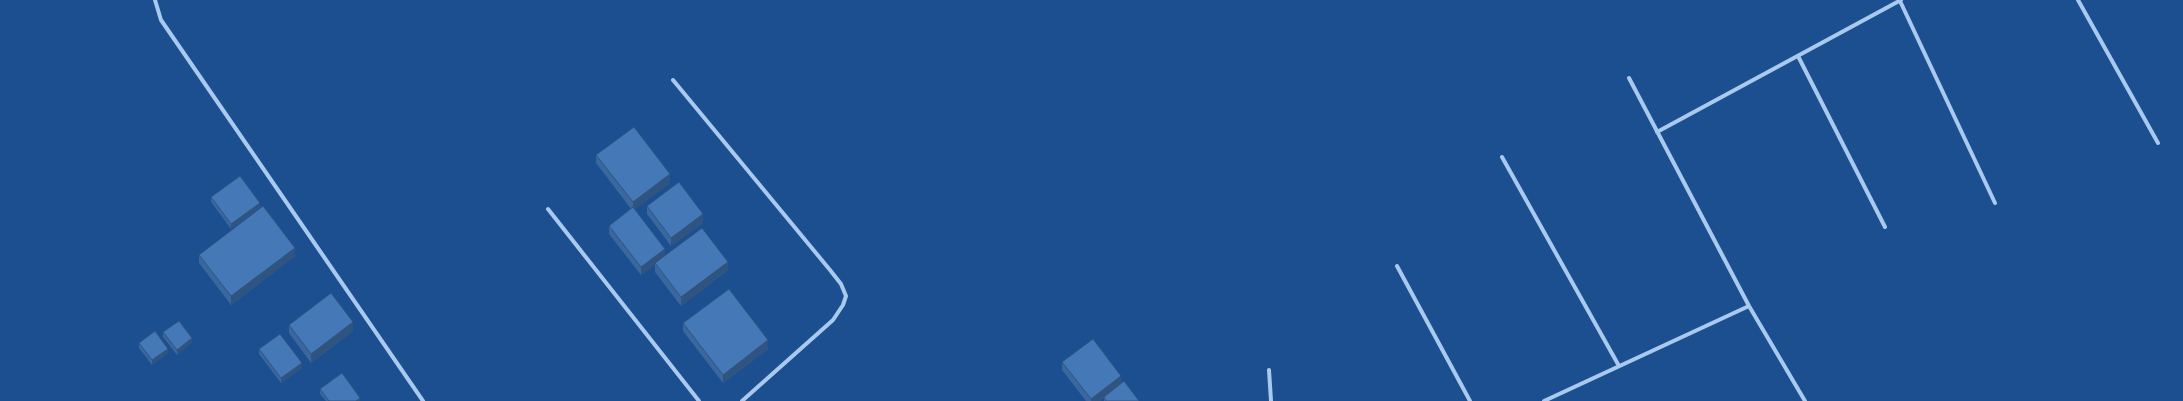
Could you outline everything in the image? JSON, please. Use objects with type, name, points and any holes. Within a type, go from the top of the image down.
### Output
[{"type":"street","points":[[155,0],[161,20],[423,401]]},
{"type":"street","points":[[1657,132],[1901,0],[1995,203]]},
{"type":"street","points":[[2078,0],[2158,143]]},
{"type":"street","points":[[1798,56],[1885,227]]},
{"type":"street","points":[[1629,78],[1749,306],[1804,401]]},
{"type":"street","points":[[673,80],[834,275],[841,284],[846,296],[843,305],[834,320],[742,401]]},
{"type":"street","points":[[1502,157],[1619,366]]},
{"type":"street","points":[[548,209],[699,401]]},
{"type":"street","points":[[1397,266],[1470,401]]},
{"type":"street","points":[[1544,401],[1749,306]]},
{"type":"street","points":[[1269,370],[1271,401]]},
{"type":"building","points":[[634,127],[670,174],[633,202],[596,155]]},
{"type":"building","points":[[240,176],[260,203],[231,224],[211,197]]},
{"type":"building","points":[[679,182],[703,214],[671,238],[647,206]]},
{"type":"building","points":[[263,206],[295,248],[231,296],[199,255]]},
{"type":"building","points":[[633,207],[665,249],[641,267],[609,226]]},
{"type":"building","points":[[702,228],[728,262],[681,297],[655,263]]},
{"type":"building","points":[[729,289],[768,340],[723,375],[683,323]]},
{"type":"building","points":[[331,293],[353,322],[311,354],[289,325]]},
{"type":"building","points":[[179,321],[192,338],[177,350],[163,332]]},
{"type":"building","points":[[155,331],[168,349],[152,360],[139,343]]},
{"type":"building","points":[[280,334],[302,363],[281,378],[259,349]]},
{"type":"building","points":[[1093,339],[1121,376],[1091,399],[1062,362]]},
{"type":"building","points":[[342,373],[360,398],[356,401],[329,401],[320,389]]},
{"type":"building","points":[[1124,381],[1139,401],[1106,401],[1104,397]]}]
